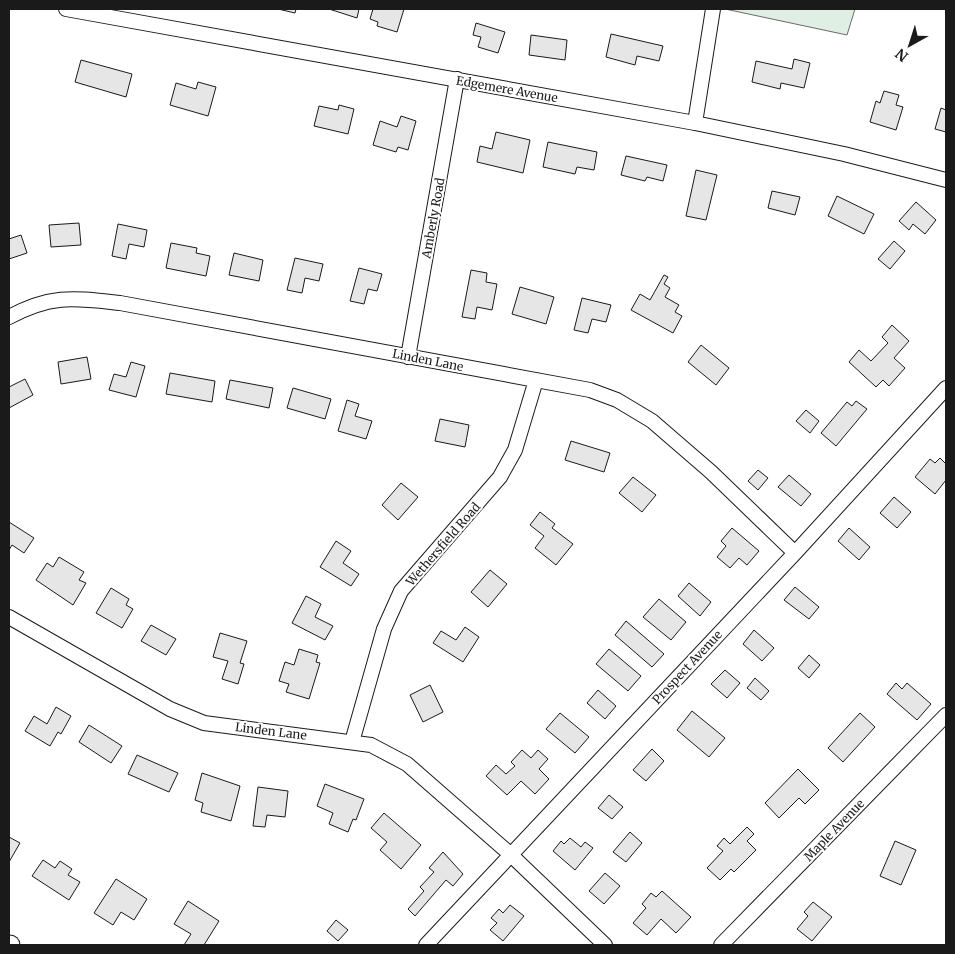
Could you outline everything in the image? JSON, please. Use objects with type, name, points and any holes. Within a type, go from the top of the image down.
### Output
[{"type":"street","name":"Edgemere Avenue","points":[[66,9],[695,123],[844,154],[946,180]]},
{"type":"street","points":[[695,123],[713,9]]},
{"type":"street","name":"Amberly Road","points":[[408,356],[457,79]]},
{"type":"street","name":"Linden Lane","points":[[9,317],[31,305],[70,297],[120,303],[590,390],[617,400],[652,421],[711,472],[795,553]]},
{"type":"street","name":"Wethersfield Road","points":[[352,742],[384,629],[401,591],[500,477],[515,450],[536,380]]},
{"type":"street","name":"Prospect Avenue","points":[[426,945],[795,553],[946,388]]},
{"type":"street","name":"Linden Lane","points":[[9,617],[170,709],[204,723],[371,745],[407,764],[510,854],[605,945]]},
{"type":"street","name":"Maple Avenue","points":[[721,945],[946,715]]},
{"type":"green space","points":[[725,9],[855,9],[847,35]]},
{"type":"building","points":[[278,9],[296,9],[295,13]]},
{"type":"building","points":[[329,9],[359,9],[357,18]]},
{"type":"building","points":[[373,9],[404,9],[397,32],[377,26],[378,22],[370,19]]},
{"type":"building","points":[[476,23],[505,32],[498,53],[478,47],[481,37],[473,35]]},
{"type":"building","points":[[611,34],[663,46],[659,61],[637,56],[635,65],[606,57]]},
{"type":"building","points":[[531,35],[567,40],[565,60],[529,55]]},
{"type":"building","points":[[794,59],[810,63],[804,88],[781,83],[780,89],[752,82],[756,61],[792,69]]},
{"type":"building","points":[[81,60],[132,74],[126,97],[75,82]]},
{"type":"building","points":[[198,82],[216,87],[208,116],[170,105],[176,83],[196,89]]},
{"type":"building","points":[[884,91],[899,95],[896,105],[903,107],[896,130],[870,122],[876,101],[880,103]]},
{"type":"building","points":[[339,105],[354,109],[348,134],[314,126],[319,106],[338,110]]},
{"type":"building","points":[[941,108],[946,110],[946,132],[935,129]]},
{"type":"building","points":[[401,116],[416,121],[408,150],[398,147],[396,152],[373,145],[380,121],[397,127]]},
{"type":"building","points":[[496,132],[530,140],[523,173],[477,162],[480,146],[492,149]]},
{"type":"building","points":[[548,142],[597,152],[594,170],[577,167],[575,174],[543,167]]},
{"type":"building","points":[[626,156],[667,165],[663,181],[647,177],[645,181],[621,175]]},
{"type":"building","points":[[696,170],[717,175],[706,220],[686,216]]},
{"type":"building","points":[[772,191],[800,197],[795,215],[768,208]]},
{"type":"building","points":[[837,196],[874,214],[864,234],[828,216]]},
{"type":"building","points":[[916,202],[936,220],[925,234],[913,224],[909,230],[899,221]]},
{"type":"building","points":[[79,223],[81,245],[51,247],[49,225]]},
{"type":"building","points":[[118,224],[147,230],[144,247],[129,244],[126,259],[112,256]]},
{"type":"building","points":[[21,235],[27,253],[9,259],[9,239]]},
{"type":"building","points":[[894,241],[905,251],[890,269],[878,259]]},
{"type":"building","points":[[171,243],[197,248],[196,253],[210,256],[206,276],[166,268]]},
{"type":"building","points":[[234,253],[263,260],[259,281],[229,275]]},
{"type":"building","points":[[295,258],[323,264],[319,281],[305,278],[302,293],[287,290]]},
{"type":"building","points":[[359,268],[382,274],[377,291],[368,289],[364,304],[350,301]]},
{"type":"building","points":[[471,270],[487,273],[486,282],[497,284],[492,310],[477,307],[475,319],[462,317]]},
{"type":"building","points":[[664,275],[668,277],[664,284],[670,288],[665,297],[679,305],[675,312],[682,316],[673,333],[631,310],[640,294],[650,300]]},
{"type":"building","points":[[520,287],[554,297],[546,324],[512,314]]},
{"type":"building","points":[[582,298],[611,305],[606,322],[592,319],[588,333],[574,330]]},
{"type":"building","points":[[892,325],[909,341],[894,358],[905,368],[889,386],[883,380],[876,387],[849,362],[859,350],[871,361],[888,343],[882,337]]},
{"type":"building","points":[[701,345],[729,368],[716,385],[688,362]]},
{"type":"building","points":[[87,357],[91,379],[61,384],[58,362]]},
{"type":"building","points":[[131,362],[145,366],[136,397],[109,390],[114,374],[126,377]]},
{"type":"building","points":[[170,373],[215,381],[212,402],[166,394]]},
{"type":"building","points":[[25,379],[33,395],[9,408],[9,387]]},
{"type":"building","points":[[230,380],[273,388],[269,408],[226,399]]},
{"type":"building","points":[[293,388],[331,399],[325,419],[287,408]]},
{"type":"building","points":[[347,400],[359,404],[355,416],[372,421],[366,439],[338,431]]},
{"type":"building","points":[[856,401],[867,409],[836,446],[821,433],[847,402],[852,406]]},
{"type":"building","points":[[806,410],[819,421],[810,433],[796,421]]},
{"type":"building","points":[[440,419],[469,425],[465,447],[435,441]]},
{"type":"building","points":[[571,441],[610,453],[604,472],[565,460]]},
{"type":"building","points":[[940,458],[946,464],[946,480],[935,494],[915,477],[930,459],[935,463]]},
{"type":"building","points":[[758,470],[768,478],[758,490],[748,481]]},
{"type":"building","points":[[789,475],[811,494],[801,506],[778,487]]},
{"type":"building","points":[[633,477],[656,495],[642,512],[619,493]]},
{"type":"building","points":[[401,483],[418,497],[398,520],[382,505]]},
{"type":"building","points":[[894,497],[911,512],[897,528],[880,513]]},
{"type":"building","points":[[540,512],[555,524],[552,528],[573,544],[556,565],[535,548],[544,536],[530,525]]},
{"type":"building","points":[[9,522],[34,538],[24,553],[12,545],[9,550]]},
{"type":"building","points":[[732,528],[759,551],[747,565],[739,558],[730,568],[717,557],[726,546],[721,541]]},
{"type":"building","points":[[849,528],[870,547],[859,560],[838,541]]},
{"type":"building","points":[[336,541],[351,551],[343,563],[359,574],[351,586],[320,567]]},
{"type":"building","points":[[59,557],[84,572],[79,580],[86,583],[73,605],[36,580],[47,563],[53,567]]},
{"type":"building","points":[[490,570],[507,584],[488,607],[471,592]]},
{"type":"building","points":[[689,583],[711,602],[700,616],[678,596]]},
{"type":"building","points":[[795,587],[819,607],[809,619],[784,600]]},
{"type":"building","points":[[111,588],[129,599],[126,605],[133,609],[122,628],[96,613]]},
{"type":"building","points":[[306,596],[321,604],[315,617],[333,626],[325,640],[292,623]]},
{"type":"building","points":[[659,599],[686,622],[671,640],[643,617]]},
{"type":"building","points":[[626,621],[664,654],[652,667],[615,635]]},
{"type":"building","points":[[151,625],[176,639],[166,655],[141,641]]},
{"type":"building","points":[[465,627],[479,637],[463,662],[433,643],[441,631],[456,640]]},
{"type":"building","points":[[754,630],[774,648],[762,661],[743,644]]},
{"type":"building","points":[[220,633],[247,641],[240,663],[244,664],[238,684],[222,679],[228,661],[213,657]]},
{"type":"building","points":[[299,649],[318,655],[316,662],[320,663],[309,699],[286,692],[289,684],[279,681],[285,662],[294,665]]},
{"type":"building","points":[[609,649],[641,676],[628,691],[596,664]]},
{"type":"building","points":[[809,655],[820,665],[809,678],[798,668]]},
{"type":"building","points":[[725,670],[740,683],[727,698],[711,684]]},
{"type":"building","points":[[755,678],[769,691],[761,700],[747,688]]},
{"type":"building","points":[[896,683],[902,689],[907,683],[931,704],[917,720],[887,694]]},
{"type":"building","points":[[430,685],[443,712],[423,722],[410,695]]},
{"type":"building","points":[[598,690],[616,706],[605,719],[587,703]]},
{"type":"building","points":[[56,707],[71,716],[61,734],[58,732],[50,746],[25,731],[34,716],[47,724]]},
{"type":"building","points":[[692,711],[725,738],[709,757],[677,730]]},
{"type":"building","points":[[560,713],[589,737],[575,753],[546,729]]},
{"type":"building","points":[[860,713],[875,727],[843,762],[828,748]]},
{"type":"building","points":[[89,725],[122,746],[111,763],[79,742]]},
{"type":"building","points":[[652,749],[664,761],[646,781],[633,770]]},
{"type":"building","points":[[522,750],[531,758],[538,750],[548,759],[539,769],[549,779],[535,794],[521,781],[507,795],[486,776],[496,765],[506,774],[515,766],[511,762]]},
{"type":"building","points":[[137,755],[178,773],[169,792],[128,774]]},
{"type":"building","points":[[798,769],[819,790],[805,804],[799,798],[779,818],[765,803]]},
{"type":"building","points":[[202,773],[240,786],[231,821],[201,812],[203,803],[195,800]]},
{"type":"building","points":[[325,784],[364,799],[356,820],[353,819],[348,832],[329,824],[333,813],[317,806]]},
{"type":"building","points":[[258,787],[288,791],[285,817],[267,815],[265,827],[253,826]]},
{"type":"building","points":[[609,795],[623,807],[612,819],[598,808]]},
{"type":"building","points":[[384,813],[421,845],[401,869],[380,850],[387,842],[371,828]]},
{"type":"building","points":[[747,827],[754,834],[747,841],[756,850],[734,872],[731,869],[720,880],[707,868],[723,851],[717,846],[724,838],[730,844]]},
{"type":"building","points":[[630,832],[642,843],[626,862],[613,852]]},
{"type":"building","points":[[9,837],[20,843],[9,862]]},
{"type":"building","points":[[570,838],[581,847],[585,842],[593,848],[575,870],[553,851],[561,841],[564,844]]},
{"type":"building","points":[[895,841],[916,850],[901,885],[880,876]]},
{"type":"building","points":[[443,852],[463,874],[453,886],[446,880],[415,916],[408,909],[424,891],[420,887],[434,872],[429,868]]},
{"type":"building","points":[[43,860],[55,868],[60,861],[72,869],[68,875],[80,882],[69,900],[32,876]]},
{"type":"building","points":[[605,873],[620,886],[604,904],[589,891]]},
{"type":"building","points":[[116,879],[147,899],[134,920],[121,912],[113,925],[94,913]]},
{"type":"building","points":[[662,891],[691,917],[676,933],[661,919],[647,935],[633,923],[646,908],[642,904],[651,893],[656,897]]},
{"type":"building","points":[[188,901],[219,921],[204,945],[184,945],[191,934],[174,924]]},
{"type":"building","points":[[813,902],[832,917],[812,941],[797,929],[808,916],[804,912]]},
{"type":"building","points":[[510,905],[524,916],[503,941],[490,930],[497,923],[491,918],[499,909],[503,913]]},
{"type":"building","points":[[336,920],[348,930],[338,941],[327,931]]}]
